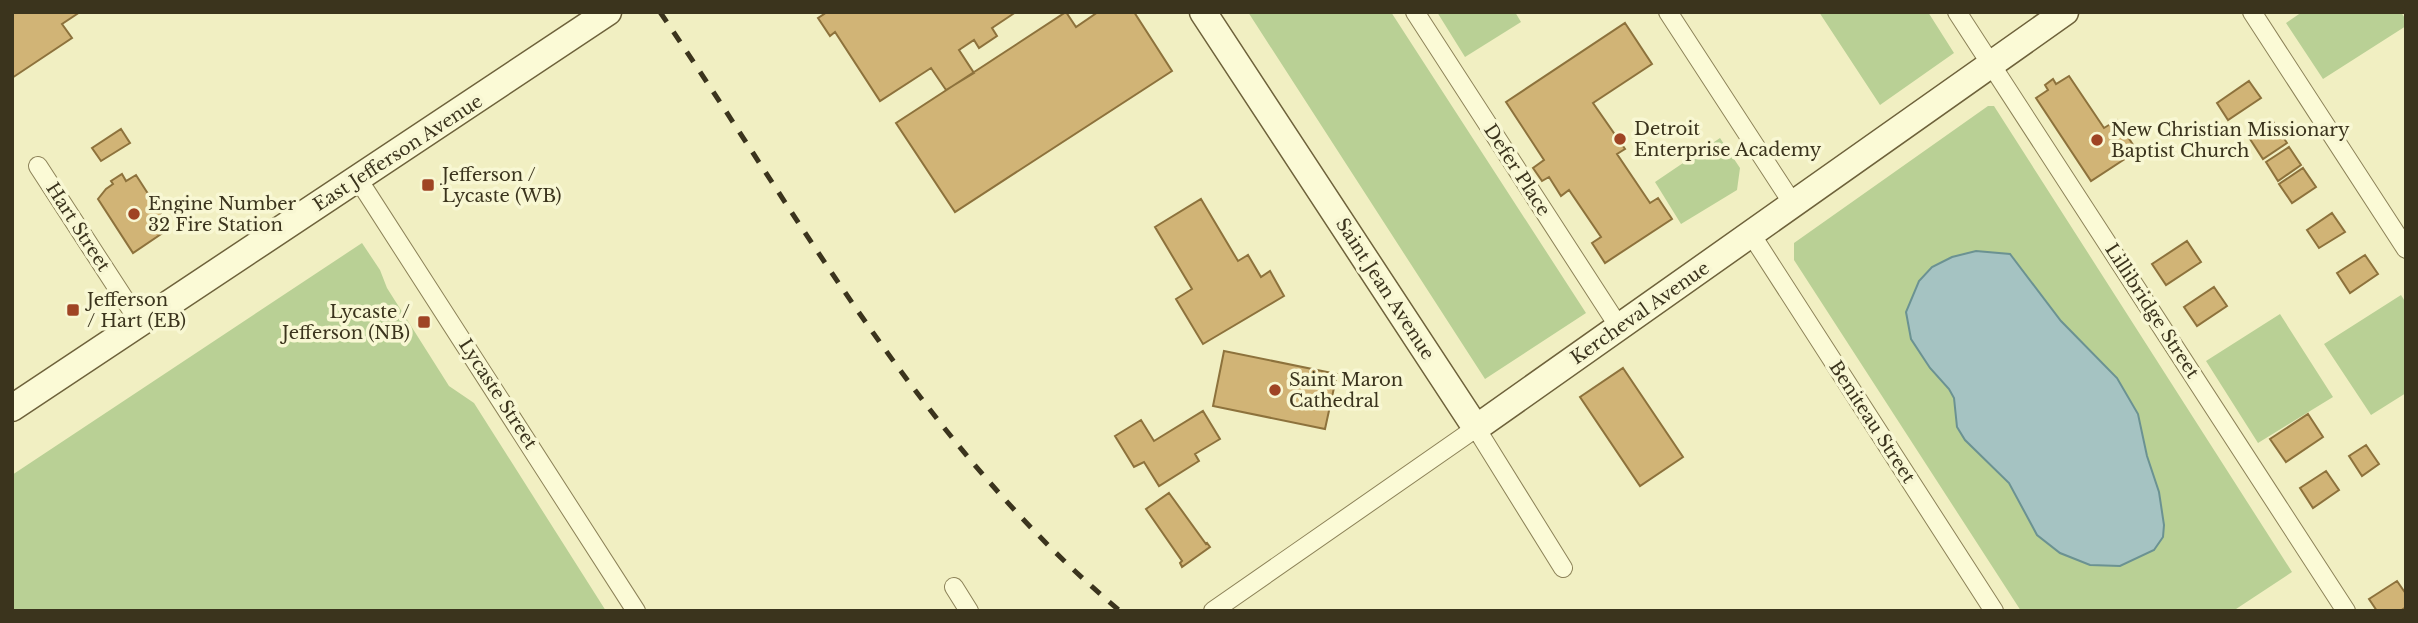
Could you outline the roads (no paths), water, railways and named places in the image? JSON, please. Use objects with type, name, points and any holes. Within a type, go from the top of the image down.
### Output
[{"type":"street","name":"East Jefferson Avenue","points":[[12,408],[608,12]]},
{"type":"street","name":"Saint Jean Avenue","points":[[1203,12],[1476,428],[1563,568]]},
{"type":"street","name":"Defer Place","points":[[1415,12],[1619,327]]},
{"type":"street","points":[[1668,12],[1793,204]]},
{"type":"street","name":"Lillibridge Street","points":[[1956,12],[2346,611]]},
{"type":"street","name":"Kercheval Avenue","points":[[1213,611],[2065,12]]},
{"type":"street","points":[[2252,12],[2406,249]]},
{"type":"street","name":"Hart Street","points":[[38,166],[140,323]]},
{"type":"street","name":"Lycaste Street","points":[[358,179],[636,611]]},
{"type":"street","name":"Beniteau Street","points":[[1751,234],[1994,611]]},
{"type":"street","points":[[954,587],[968,611]]},
{"type":"water","points":[[1976,251],[2010,254],[2061,321],[2117,378],[2138,414],[2147,456],[2159,492],[2163,537],[2154,550],[2120,566],[2090,565],[2060,553],[2037,535],[2009,483],[1965,440],[1957,427],[1954,398],[1911,339],[1906,312],[1919,281],[1932,267],[1952,257]]},
{"type":"railway","points":[[660,12],[816,250],[926,404],[985,477],[1050,547],[1120,611]]},
{"type":"place","name":"Detroit Enterprise Academy","points":[[1620,139]]},
{"type":"place","name":"New Christian Missionary Baptist Church","points":[[2097,140]]},
{"type":"place","name":"Jefferson / Lycaste (WB)","points":[[428,185]]},
{"type":"place","name":"Engine Number 32 Fire Station","points":[[134,214]]},
{"type":"place","name":"Jefferson / Hart (EB)","points":[[73,310]]},
{"type":"place","name":"Lycaste / Jefferson (NB)","points":[[424,322]]},
{"type":"place","name":"Saint Maron Cathedral","points":[[1275,390]]}]
